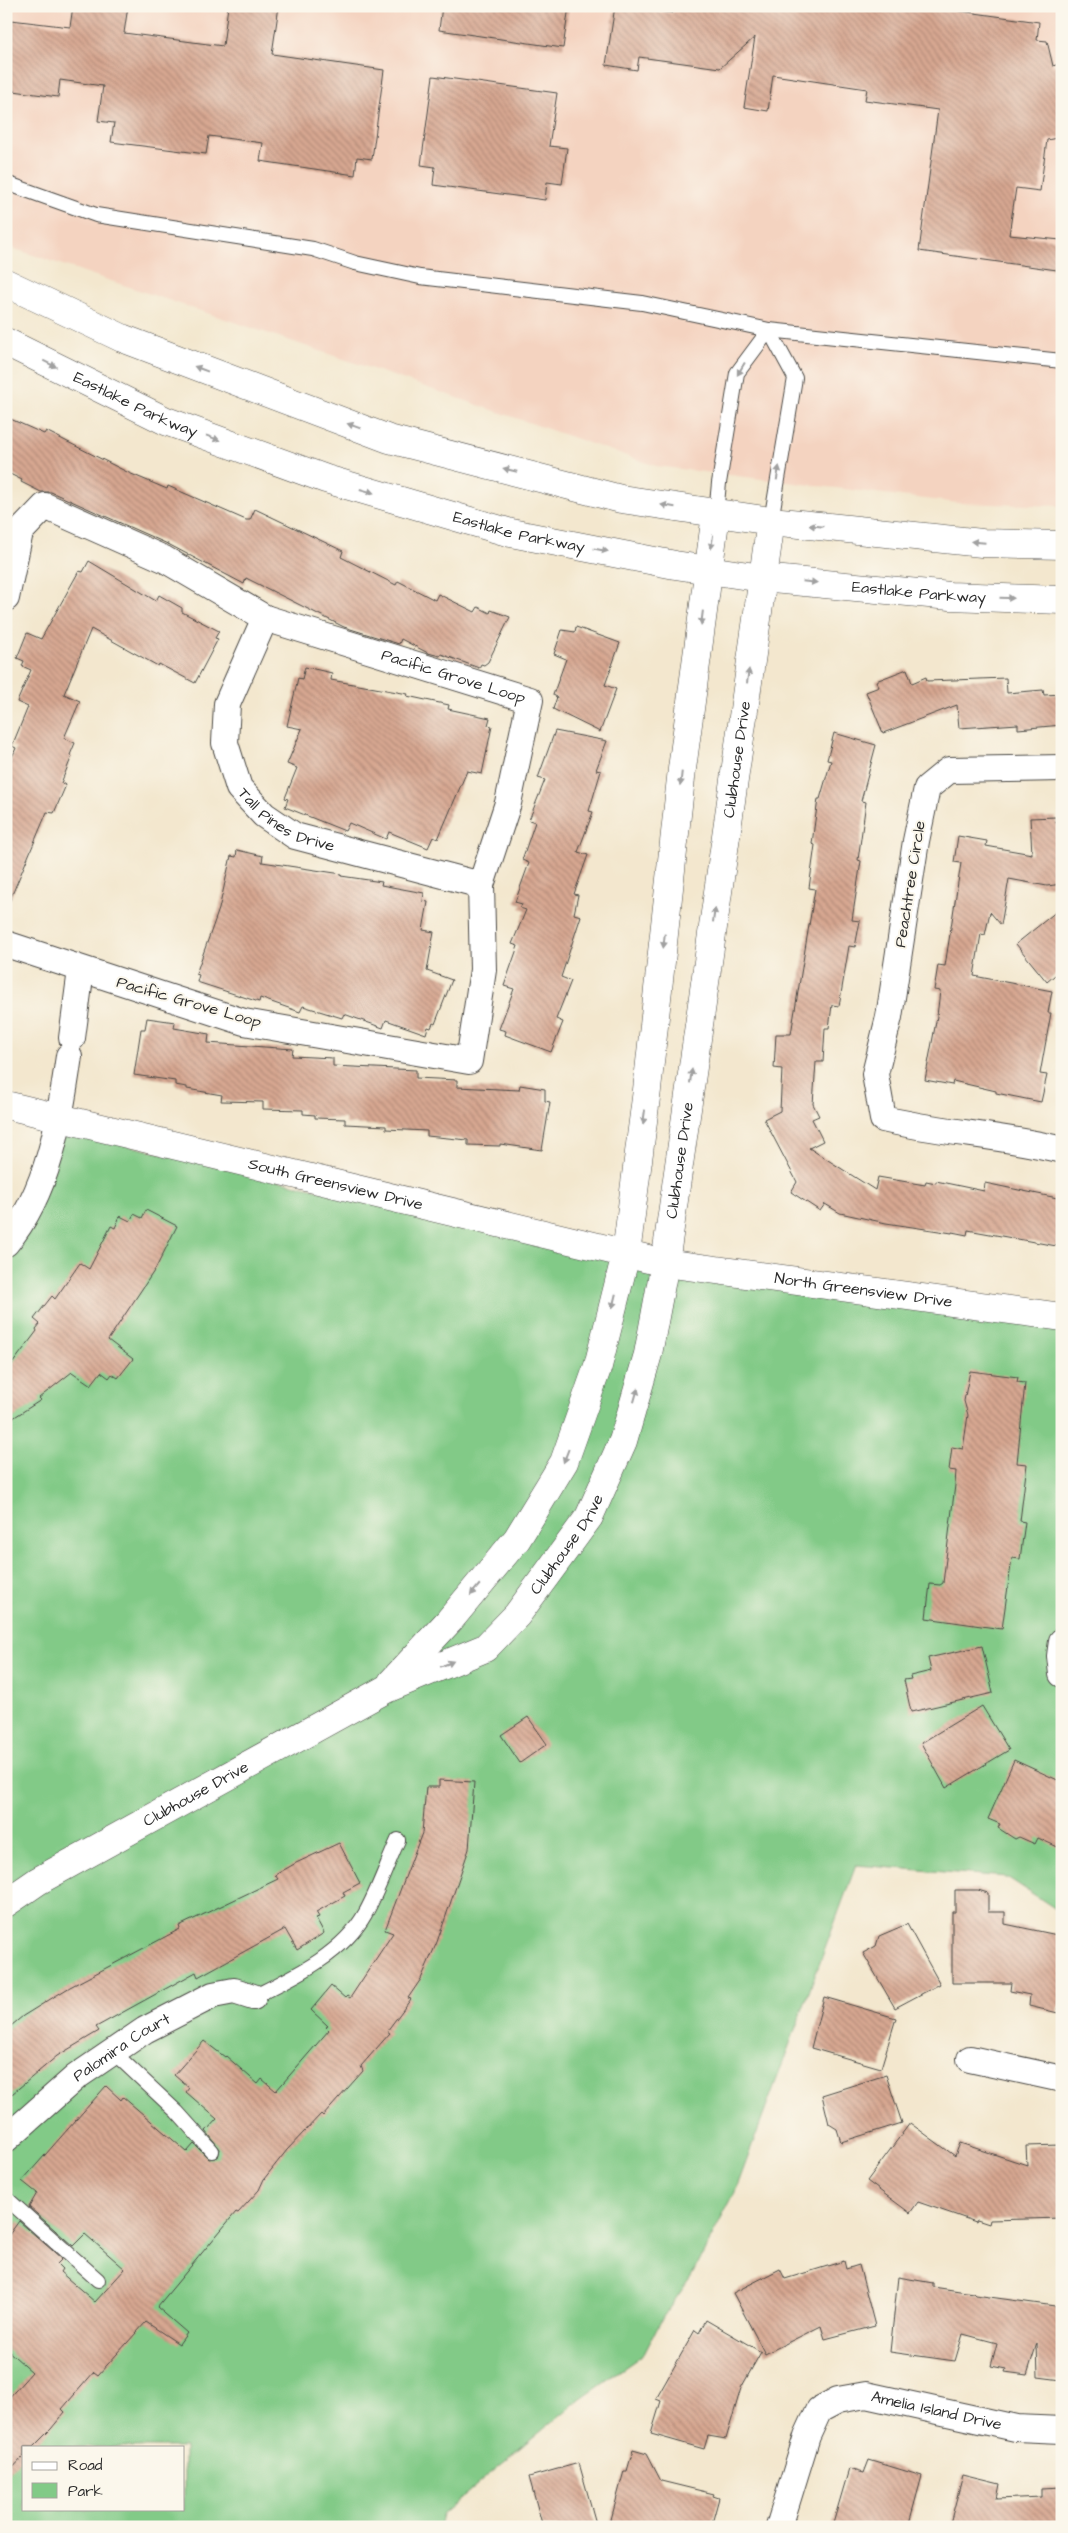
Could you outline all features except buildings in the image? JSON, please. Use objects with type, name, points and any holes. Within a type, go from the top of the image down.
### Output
[{"type":"street","points":[[6,283],[122,338],[389,439],[620,499],[771,521],[982,543],[1062,545]]},
{"type":"street","name":"Eastlake Parkway","points":[[6,342],[166,421],[326,479],[511,532],[708,570],[762,578],[950,596],[1062,600]]},
{"type":"street","name":"Pacific Grove Loop","points":[[6,598],[20,532],[45,506],[164,559],[265,618],[530,700],[508,803],[481,885],[483,970],[468,1061],[244,1022],[6,944]]},
{"type":"street","name":"Clubhouse Drive","points":[[386,1689],[449,1621],[517,1540],[564,1462],[598,1366],[626,1254],[647,1090],[682,769],[716,514]]},
{"type":"street","name":"Clubhouse Drive","points":[[6,1903],[38,1881],[386,1689],[485,1648],[516,1615],[590,1518],[625,1433],[648,1354],[665,1263],[771,521]]},
{"type":"street","name":"Tall Pines Drive","points":[[265,618],[227,704],[225,743],[239,788],[264,815],[295,836],[481,885]]},
{"type":"street","name":"Peachtree Circle","points":[[1062,768],[949,770],[928,788],[916,841],[889,1017],[875,1074],[883,1119],[919,1128],[975,1133],[1062,1150]]},
{"type":"street","points":[[6,1243],[26,1214],[39,1187],[60,1118],[81,970]]},
{"type":"street","name":"South Greensview Drive","points":[[6,1104],[665,1263]]},
{"type":"street","name":"North Greensview Drive","points":[[665,1263],[1062,1317]]},
{"type":"street","points":[[1062,1641],[1060,1656],[1062,1674]]},
{"type":"street","name":"Palomira Court","points":[[6,2139],[48,2101],[112,2051],[153,2026],[213,1995],[234,1991],[253,1997]]},
{"type":"street","points":[[970,2059],[1062,2079]]},
{"type":"street","name":"Amelia Island Drive","points":[[779,2527],[807,2436],[819,2410],[838,2400],[866,2394],[1016,2428],[1062,2430]]},
{"type":"lane","points":[[6,183],[96,215],[313,249],[355,263],[420,277],[642,303],[770,330],[1062,361]]},
{"type":"lane","points":[[716,514],[719,483],[737,373],[770,330]]},
{"type":"lane","points":[[770,330],[795,378],[771,521]]},
{"type":"lane","points":[[253,1997],[303,1972],[341,1944],[365,1915],[398,1840]]},
{"type":"lane","points":[[112,2051],[177,2112],[212,2151]]},
{"type":"lane","points":[[6,2198],[98,2280]]},
{"type":"shaded area","points":[[6,6],[1062,6],[1062,506],[958,503],[656,466],[6,246]]},
{"type":"green space","points":[[44,1126],[556,1245],[1062,1314],[1062,1626],[1056,1670],[1062,1692],[1062,1913],[1007,1877],[856,1865],[735,2192],[691,2277],[663,2317],[644,2354],[581,2398],[442,2514],[439,2527],[6,2527],[6,1247],[30,1203]]}]
